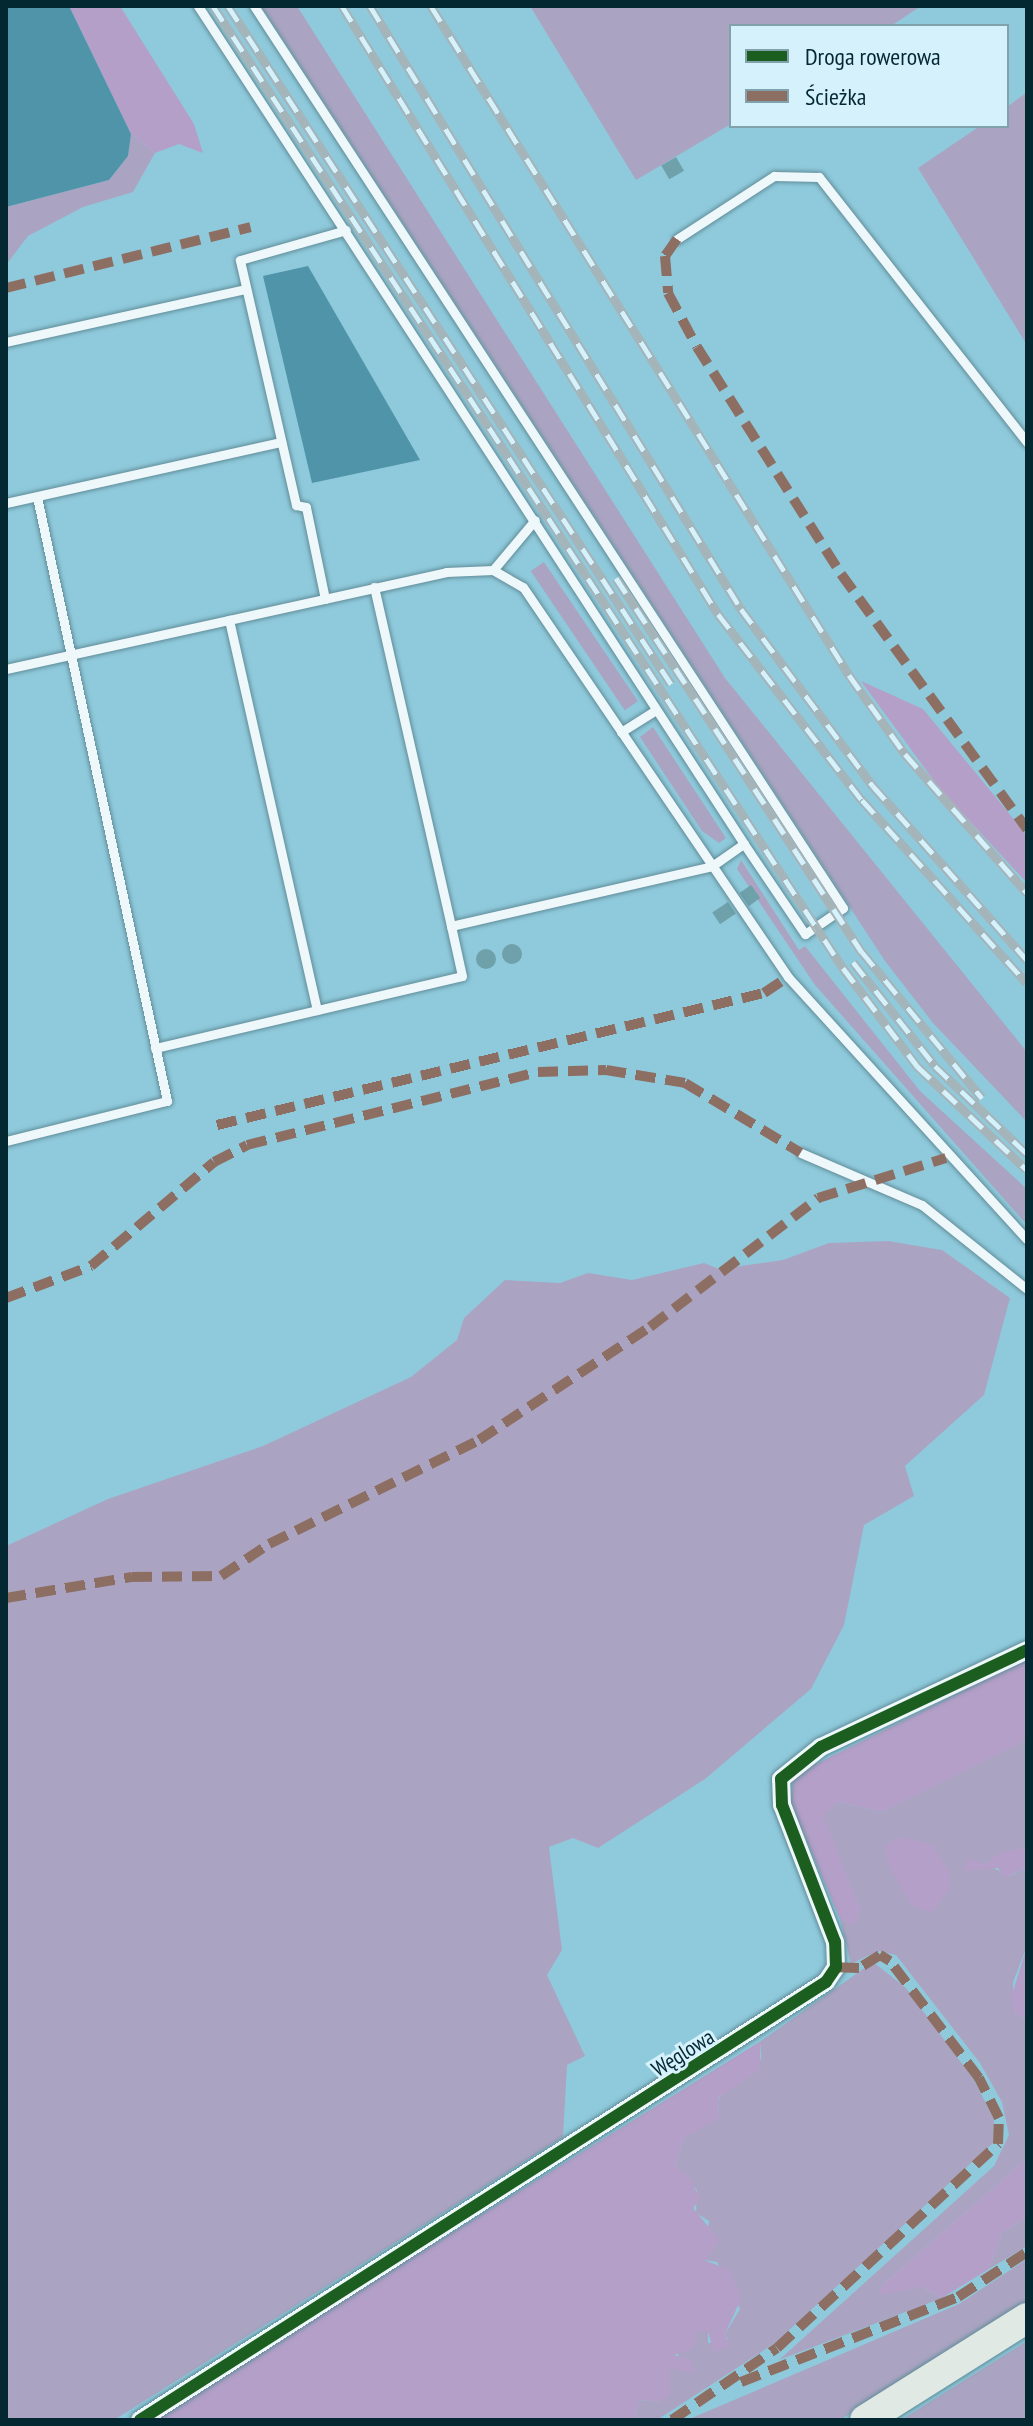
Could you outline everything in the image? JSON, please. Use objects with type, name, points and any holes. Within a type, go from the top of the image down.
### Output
[{"type":"main road","points":[[865,2420],[1027,2318]]},
{"type":"street","name":"Węglowa","points":[[140,2420],[826,1982],[836,1967],[835,1942],[782,1805],[781,1779],[821,1747],[1027,1650]]},
{"type":"lane","points":[[198,6],[805,934],[843,908],[254,6]]},
{"type":"lane","points":[[677,239],[774,176],[796,171],[819,177],[1027,442]]},
{"type":"lane","points":[[325,599],[306,507],[296,505],[240,260],[346,230]]},
{"type":"lane","points":[[6,342],[246,289]]},
{"type":"lane","points":[[6,503],[281,442]]},
{"type":"lane","points":[[6,1141],[167,1101],[37,497]]},
{"type":"lane","points":[[493,570],[535,520]]},
{"type":"lane","points":[[6,669],[374,587],[493,570],[523,587],[788,977],[1027,1240]]},
{"type":"lane","points":[[155,1048],[462,976],[374,587]]},
{"type":"lane","points":[[229,620],[317,1010]]},
{"type":"lane","points":[[621,732],[656,710]]},
{"type":"lane","points":[[451,926],[712,866],[744,844]]},
{"type":"lane","points":[[801,1153],[922,1205],[1027,1289]]},
{"type":"shaded area","points":[[69,6],[120,6],[194,124],[203,153],[179,144],[155,153],[131,134]]},
{"type":"shaded area","points":[[261,6],[297,6],[725,678],[1027,1052],[1027,1122],[933,1023],[885,961]]},
{"type":"shaded area","points":[[530,6],[921,6],[894,24],[729,24],[729,125],[636,180]]},
{"type":"shaded area","points":[[1027,92],[1027,345],[918,168],[977,128],[1009,128],[1009,106]]},
{"type":"shaded area","points":[[131,134],[155,153],[133,192],[83,207],[28,236],[6,265],[6,207],[109,180],[128,156]]},
{"type":"shaded area","points":[[544,562],[638,701],[625,710],[531,571]]},
{"type":"shaded area","points":[[861,681],[923,709],[1003,806],[1027,836],[1027,883],[940,789]]},
{"type":"shaded area","points":[[653,727],[726,838],[719,843],[702,831],[640,737]]},
{"type":"shaded area","points":[[741,860],[799,950],[805,946],[920,1091],[1027,1189],[1027,1225],[815,985],[737,869]]},
{"type":"shaded area","points":[[888,1241],[942,1250],[1010,1298],[984,1395],[905,1466],[914,1496],[864,1525],[844,1625],[811,1689],[705,1779],[598,1848],[573,1838],[549,1847],[562,1950],[547,1975],[585,2056],[567,2065],[563,2137],[114,2420],[6,2420],[6,1546],[108,1499],[263,1446],[411,1377],[457,1340],[464,1318],[505,1280],[560,1283],[588,1273],[632,1280],[704,1263],[719,1269],[783,1260],[829,1243]]},
{"type":"shaded area","points":[[1027,1659],[1027,1737],[1018,1744],[882,1812],[838,1802],[823,1815],[860,1909],[855,1926],[840,1919],[790,1802],[794,1775]]},
{"type":"shaded area","points":[[1027,1737],[1027,1848],[985,1864],[1010,1876],[1027,1867],[1027,1946],[1013,1982],[1014,2014],[1027,2019],[1027,2158],[879,2288],[921,2287],[942,2298],[779,2360],[994,2166],[1009,2135],[1002,2102],[980,2063],[896,1955],[878,1951],[851,1964],[840,1919],[855,1925],[860,1909],[822,1815],[838,1802],[882,1812]]},
{"type":"shaded area","points":[[902,1837],[933,1845],[949,1871],[950,1889],[931,1913],[911,1905],[889,1866],[884,1845]]},
{"type":"shaded area","points":[[1027,1848],[1027,1867],[1005,1878],[998,1868],[963,1871],[968,1858],[985,1864],[1001,1852]]},
{"type":"shaded area","points":[[1027,1946],[1027,2019],[1014,2014],[1011,1998]]},
{"type":"shaded area","points":[[873,1962],[906,1988],[974,2080],[994,2119],[993,2143],[775,2343],[657,2420],[635,2420],[639,2400],[660,2402],[670,2367],[681,2362],[676,2349],[688,2349],[697,2331],[708,2331],[708,2343],[728,2340],[725,2334],[740,2309],[717,2262],[704,2260],[709,2221],[696,2213],[697,2190],[675,2166],[684,2138],[719,2113],[718,2099],[761,2059],[761,2041]]},
{"type":"shaded area","points":[[761,2041],[759,2070],[718,2098],[719,2118],[684,2138],[675,2166],[690,2178],[700,2199],[693,2208],[720,2241],[704,2260],[730,2270],[741,2299],[725,2334],[730,2347],[714,2352],[708,2332],[697,2331],[693,2349],[674,2355],[691,2360],[695,2374],[670,2368],[670,2395],[660,2402],[639,2400],[635,2420],[150,2420]]},
{"type":"shaded area","points":[[1027,2158],[1027,2217],[1002,2233],[989,2269],[942,2298],[921,2287],[881,2295],[879,2288]]},
{"type":"shaded area","points":[[1027,2217],[1027,2246],[989,2269],[1002,2233]]},
{"type":"shaded area","points":[[1027,2259],[1027,2302],[840,2420],[687,2420],[959,2304]]},
{"type":"shaded area","points":[[1027,2341],[1027,2420],[901,2420]]},
{"type":"water","points":[[6,6],[69,6],[131,134],[128,156],[109,180],[6,207]]},
{"type":"water","points":[[308,266],[420,460],[312,483],[263,276]]},
{"type":"building","points":[[676,157],[684,171],[669,179],[661,166]]},
{"type":"building","points":[[751,885],[760,898],[749,906],[740,893]]},
{"type":"building","points":[[728,902],[736,914],[720,924],[712,913]]},
{"type":"building","points":[[512,944],[519,947],[522,954],[519,961],[512,964],[505,961],[502,954],[505,947]]},
{"type":"building","points":[[486,949],[493,952],[496,959],[493,966],[486,969],[479,966],[476,959],[479,952]]},
{"type":"railway","points":[[213,6],[843,968],[917,1066],[1027,1170]]},
{"type":"railway","points":[[228,6],[671,684]]},
{"type":"railway","points":[[342,6],[718,614],[862,800],[1027,983]]},
{"type":"railway","points":[[370,6],[741,609],[873,786],[1027,960]]},
{"type":"railway","points":[[431,6],[849,675],[905,754],[1027,893]]},
{"type":"railway","points":[[616,578],[862,952],[982,1098]]},
{"type":"railway","points":[[853,962],[935,1066],[1027,1154]]},
{"type":"marked path","points":[[6,288],[250,227]]},
{"type":"marked path","points":[[677,239],[665,256],[668,293],[697,347],[841,574],[1027,829]]},
{"type":"marked path","points":[[217,1125],[764,993],[788,977]]},
{"type":"marked path","points":[[6,1298],[91,1266],[214,1162],[247,1145],[538,1072],[606,1070],[685,1083],[801,1153]]},
{"type":"marked path","points":[[6,1598],[132,1577],[221,1576],[269,1544],[479,1440],[650,1327],[818,1198],[946,1158]]},
{"type":"marked path","points":[[672,2420],[777,2348],[998,2144],[999,2118],[979,2078],[890,1961],[880,1955],[859,1968],[836,1967]]},
{"type":"marked path","points":[[741,2382],[958,2297],[1027,2252]]},
{"type":"cycle path","points":[[140,2420],[826,1982],[836,1967],[835,1942],[782,1805],[781,1779],[821,1747],[1027,1650]]}]
